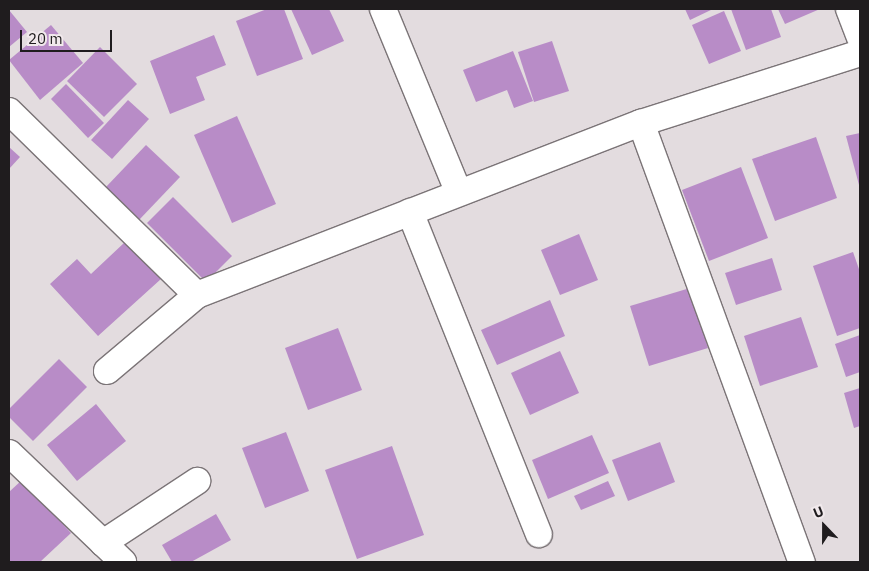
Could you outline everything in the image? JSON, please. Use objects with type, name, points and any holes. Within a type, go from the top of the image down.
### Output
[{"type":"street","points":[[383,9],[458,190]]},
{"type":"street","points":[[849,9],[860,37]]},
{"type":"street","points":[[107,371],[197,295],[410,212],[458,190],[641,123],[860,54]]},
{"type":"street","points":[[9,111],[197,295]]},
{"type":"street","points":[[641,123],[802,562]]},
{"type":"street","points":[[410,212],[539,534]]},
{"type":"street","points":[[9,453],[123,562]]},
{"type":"street","points":[[103,543],[197,481]]},
{"type":"building","points":[[267,9],[284,9],[303,59],[257,76],[236,21]]},
{"type":"building","points":[[291,9],[329,9],[344,41],[312,55]]},
{"type":"building","points":[[685,9],[713,9],[690,20]]},
{"type":"building","points":[[731,9],[771,9],[781,37],[746,50]]},
{"type":"building","points":[[778,9],[820,9],[785,24]]},
{"type":"building","points":[[9,10],[27,32],[9,47]]},
{"type":"building","points":[[724,11],[741,51],[709,64],[692,25]]},
{"type":"building","points":[[51,25],[83,63],[40,100],[9,60]]},
{"type":"building","points":[[214,35],[226,65],[196,77],[205,100],[170,114],[150,61]]},
{"type":"building","points":[[552,41],[569,91],[534,102],[518,52]]},
{"type":"building","points":[[100,47],[137,84],[104,117],[67,81]]},
{"type":"building","points":[[513,51],[533,101],[514,108],[507,90],[476,102],[463,70]]},
{"type":"building","points":[[66,84],[104,123],[88,138],[51,99]]},
{"type":"building","points":[[128,100],[149,119],[112,159],[91,140]]},
{"type":"building","points":[[237,116],[276,204],[232,223],[194,135]]},
{"type":"building","points":[[860,133],[860,185],[859,185],[846,136]]},
{"type":"building","points":[[816,137],[837,198],[775,221],[752,159]]},
{"type":"building","points":[[146,145],[180,177],[139,220],[105,188]]},
{"type":"building","points":[[9,147],[20,157],[9,169]]},
{"type":"building","points":[[741,167],[768,238],[709,261],[682,190]]},
{"type":"building","points":[[173,197],[232,256],[206,282],[147,223]]},
{"type":"building","points":[[579,234],[598,280],[560,295],[541,250]]},
{"type":"building","points":[[125,242],[161,279],[98,336],[50,284],[77,259],[91,274]]},
{"type":"building","points":[[853,252],[860,272],[860,328],[837,336],[813,266]]},
{"type":"building","points":[[772,258],[782,290],[736,305],[725,273]]},
{"type":"building","points":[[690,288],[708,348],[649,366],[630,306]]},
{"type":"building","points":[[550,300],[565,336],[497,365],[481,330]]},
{"type":"building","points":[[801,317],[818,367],[760,386],[744,336]]},
{"type":"building","points":[[338,328],[362,390],[308,410],[285,348]]},
{"type":"building","points":[[860,335],[860,372],[846,377],[835,344]]},
{"type":"building","points":[[560,351],[579,393],[530,415],[511,373]]},
{"type":"building","points":[[59,359],[87,387],[33,441],[9,417],[9,409]]},
{"type":"building","points":[[860,388],[860,426],[854,428],[844,393]]},
{"type":"building","points":[[96,404],[126,441],[77,481],[47,445]]},
{"type":"building","points":[[286,432],[309,491],[265,508],[242,448]]},
{"type":"building","points":[[592,435],[609,473],[548,499],[532,460]]},
{"type":"building","points":[[660,442],[675,482],[628,501],[612,460]]},
{"type":"building","points":[[392,446],[424,535],[357,559],[325,470]]},
{"type":"building","points":[[22,480],[71,533],[40,562],[9,562],[9,492]]},
{"type":"building","points":[[608,481],[615,496],[581,510],[574,496]]},
{"type":"building","points":[[216,514],[231,540],[191,562],[172,562],[162,545]]}]
